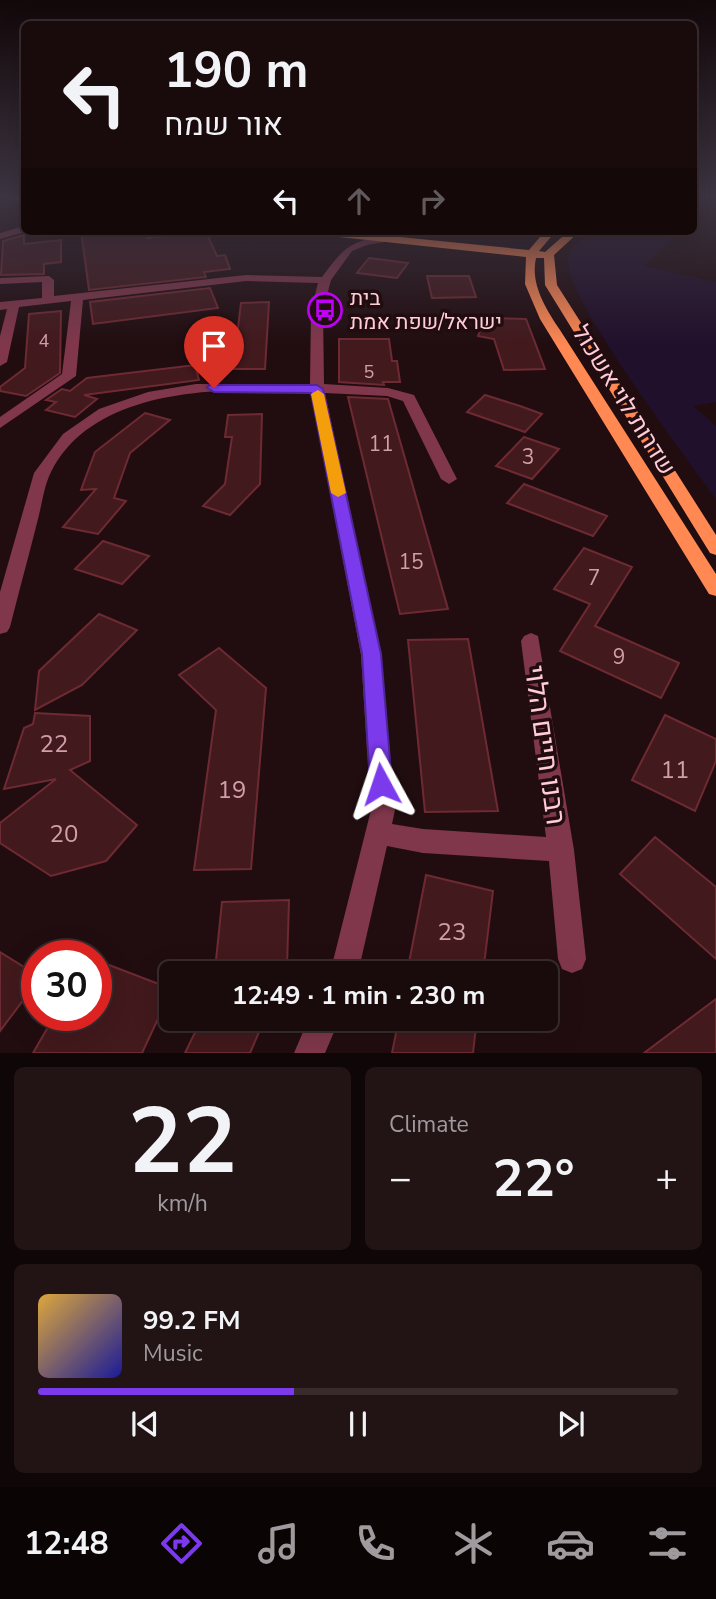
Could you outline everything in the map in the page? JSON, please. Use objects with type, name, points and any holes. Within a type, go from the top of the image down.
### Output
[{"type":"main road","points":[[477,247],[532,252]]},
{"type":"main road","points":[[496,247],[549,254],[557,247]]},
{"type":"main road","points":[[532,252],[536,247]]},
{"type":"main road","name":"שדרות לוי אשכול","points":[[532,252],[531,284],[553,328],[716,589]]},
{"type":"main road","name":"שדרות לוי אשכול","points":[[549,254],[551,285],[716,549]]},
{"type":"street","points":[[347,961],[383,810],[371,654],[317,389],[317,311],[325,280],[348,249],[353,247]]},
{"type":"street","points":[[0,281],[45,278],[48,280],[48,300]]},
{"type":"street","points":[[0,306],[246,278],[325,280]]},
{"type":"street","points":[[0,424],[69,376],[77,297]]},
{"type":"street","points":[[0,362],[14,304]]},
{"type":"street","points":[[0,627],[42,473],[52,453],[80,425],[120,404],[161,394],[214,388],[388,392],[409,398],[449,479]]},
{"type":"street","name":"רבנו חיים הלוי","points":[[531,640],[561,850],[572,959]]},
{"type":"street","name":"רבנו חיים הלוי","points":[[378,833],[423,841],[561,850]]},
{"type":"street","points":[[309,1053],[319,1031]]},
{"type":"shaded area","points":[[573,247],[664,247],[644,266],[716,282],[716,402],[693,406],[716,426],[716,499],[656,417],[587,310],[573,282],[568,262]]},
{"type":"building","points":[[3,247],[61,247],[61,262],[44,264],[44,274],[1,275]]},
{"type":"building","points":[[83,247],[213,247],[217,256],[225,255],[230,269],[204,272],[206,277],[89,290]]},
{"type":"building","points":[[369,258],[408,263],[397,278],[357,273]]},
{"type":"building","points":[[427,276],[469,276],[476,297],[432,298]]},
{"type":"building","points":[[210,288],[218,308],[93,324],[90,302]]},
{"type":"building","points":[[269,302],[265,369],[233,369],[241,303]]},
{"type":"building","points":[[61,311],[60,373],[26,396],[0,391],[0,387],[25,368],[29,314]]},
{"type":"building","points":[[485,318],[526,319],[545,369],[504,370],[494,339],[478,336]]},
{"type":"building","points":[[339,339],[389,339],[392,361],[397,361],[400,382],[383,382],[384,385],[339,382]]},
{"type":"building","points":[[195,365],[199,380],[84,395],[97,399],[75,417],[46,410],[56,402],[46,400],[62,389],[70,391],[87,378]]},
{"type":"building","points":[[485,395],[542,414],[525,432],[467,412]]},
{"type":"building","points":[[348,397],[388,399],[448,609],[400,614]]},
{"type":"building","points":[[145,413],[170,420],[130,453],[114,498],[126,501],[98,534],[63,527],[96,489],[81,490],[95,452]]},
{"type":"building","points":[[262,414],[260,484],[230,515],[203,506],[225,484],[232,437],[225,437],[228,415]]},
{"type":"building","points":[[524,437],[559,449],[532,479],[496,466]]},
{"type":"building","points":[[524,484],[607,516],[593,536],[507,503]]},
{"type":"building","points":[[103,541],[149,556],[122,584],[75,569]]},
{"type":"building","points":[[584,548],[632,567],[595,626],[679,663],[661,698],[560,651],[590,604],[554,589]]},
{"type":"building","points":[[99,614],[137,630],[82,685],[35,710],[39,671]]},
{"type":"building","points":[[468,639],[498,811],[425,812],[408,640]]},
{"type":"building","points":[[219,648],[266,688],[251,869],[194,870],[216,710],[179,675]]},
{"type":"building","points":[[35,713],[90,716],[90,761],[70,770],[137,825],[106,861],[51,876],[0,843],[0,823],[56,779],[4,789],[24,728],[33,724]]},
{"type":"building","points":[[665,715],[716,739],[716,761],[695,811],[632,780]]},
{"type":"building","points":[[655,837],[716,887],[716,959],[620,874]]},
{"type":"building","points":[[426,875],[493,891],[484,961],[409,961]]},
{"type":"building","points":[[289,900],[287,961],[216,961],[222,902]]},
{"type":"building","points":[[0,952],[21,965],[21,1003],[0,1031]]},
{"type":"building","points":[[112,966],[159,984],[159,1017],[142,1053],[33,1053],[46,1031],[112,1031]]},
{"type":"building","points":[[716,999],[716,1053],[644,1053]]},
{"type":"building","points":[[196,1031],[260,1031],[250,1053],[185,1053]]},
{"type":"building","points":[[396,1031],[476,1031],[473,1053],[392,1053]]},
{"type":"slow traffic","points":[[318,394],[338,493]]},
{"type":"place","name":"בית ישראל/שפת אמת","points":[[325,310]]},
{"type":"route","points":[[214,388],[317,389],[371,654],[381,784]]}]
